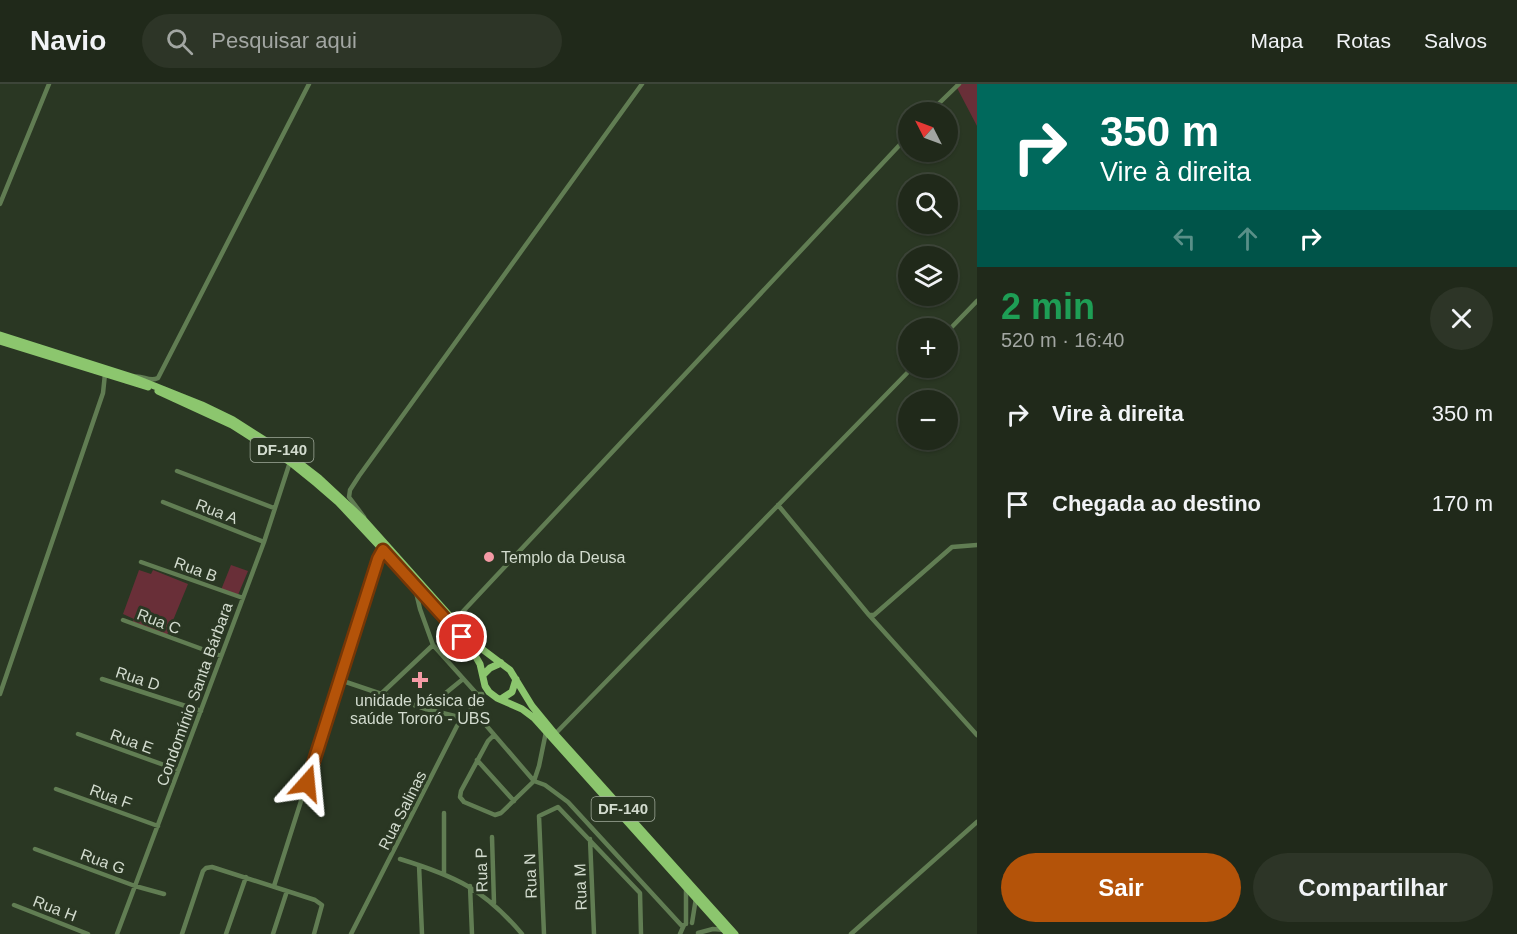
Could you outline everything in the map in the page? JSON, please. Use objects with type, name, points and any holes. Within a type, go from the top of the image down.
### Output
[{"type":"main road","name":"DF-140","points":[[0,335],[132,377],[202,405],[264,438],[319,478],[364,520],[474,643],[510,670],[532,706],[555,734],[735,934]]},
{"type":"main road","name":"DF-140","points":[[0,341],[152,389],[242,431],[290,462],[338,502],[470,647],[480,664],[489,692],[527,713],[546,732],[726,932]]},
{"type":"main road","points":[[484,679],[490,668],[501,663]]},
{"type":"main road","points":[[501,699],[512,692],[516,678]]},
{"type":"street","points":[[0,204],[50,84]]},
{"type":"street","points":[[132,377],[139,376],[152,380],[158,378],[309,84]]},
{"type":"street","points":[[364,520],[364,516],[349,497],[350,490],[642,84]]},
{"type":"street","points":[[940,102],[959,84]]},
{"type":"street","points":[[454,621],[898,147]]},
{"type":"street","points":[[958,321],[977,301]]},
{"type":"street","points":[[0,694],[103,393],[105,374]]},
{"type":"street","points":[[555,734],[902,378]]},
{"type":"street","name":"Condomínio Santa Bárbara","points":[[117,934],[264,542],[290,462]]},
{"type":"street","points":[[177,471],[274,508]]},
{"type":"street","name":"Rua A","points":[[163,502],[264,542]]},
{"type":"street","points":[[778,506],[869,615],[977,735]]},
{"type":"street","points":[[869,615],[874,615],[952,547],[977,545]]},
{"type":"street","points":[[273,886],[378,559],[383,550]]},
{"type":"street","name":"Rua B","points":[[141,562],[243,598]]},
{"type":"street","points":[[414,583],[420,609],[433,645],[479,697],[501,699]]},
{"type":"street","name":"Rua C","points":[[123,620],[221,656]]},
{"type":"street","points":[[382,693],[433,645]]},
{"type":"street","name":"Rua D","points":[[102,679],[201,711]]},
{"type":"street","points":[[426,710],[462,679]]},
{"type":"street","name":"Rua Salinas","points":[[351,934],[463,718],[479,697],[484,679]]},
{"type":"street","points":[[340,680],[426,710],[463,718]]},
{"type":"street","points":[[472,709],[534,781],[545,785],[568,802],[687,924],[697,927],[698,934],[713,929],[726,932]]},
{"type":"street","points":[[494,735],[477,760],[460,797],[464,802],[495,815],[501,813],[534,781],[546,732]]},
{"type":"street","name":"Rua E","points":[[78,734],[178,770]]},
{"type":"street","points":[[477,760],[514,801]]},
{"type":"street","name":"Rua F","points":[[56,789],[158,826]]},
{"type":"street","name":"Rua N","points":[[544,934],[539,816],[558,807],[590,839]]},
{"type":"street","points":[[444,813],[444,873]]},
{"type":"street","points":[[852,934],[977,822]]},
{"type":"street","name":"Rua P","points":[[492,837],[494,903]]},
{"type":"street","points":[[590,839],[640,893],[641,934]]},
{"type":"street","name":"Rua M","points":[[590,839],[594,934]]},
{"type":"street","name":"Rua G","points":[[35,849],[135,886],[164,894]]},
{"type":"street","points":[[400,859],[444,873],[470,886],[494,903],[522,934]]},
{"type":"street","points":[[419,865],[422,934]]},
{"type":"street","points":[[182,934],[203,871],[212,867],[315,900],[322,905],[314,934]]},
{"type":"street","points":[[226,934],[246,878]]},
{"type":"street","points":[[470,886],[472,934]]},
{"type":"street","points":[[686,887],[687,924]]},
{"type":"street","points":[[273,934],[287,891]]},
{"type":"street","points":[[680,934],[687,924],[696,898]]},
{"type":"street","name":"Rua H","points":[[14,905],[88,934]]},
{"type":"shaded area","points":[[955,84],[977,84],[977,126]]},
{"type":"shaded area","points":[[231,565],[248,571],[238,595],[221,590]]},
{"type":"shaded area","points":[[139,570],[151,574],[153,570],[188,584],[167,635],[133,622],[134,619],[123,614]]},
{"type":"place","name":"Templo da Deusa","points":[[489,557]]},
{"type":"place","name":"unidade básica de saúde Tororó - UBS","points":[[420,680]]},
{"type":"route","points":[[307,783],[378,559],[383,550],[462,637]]}]
